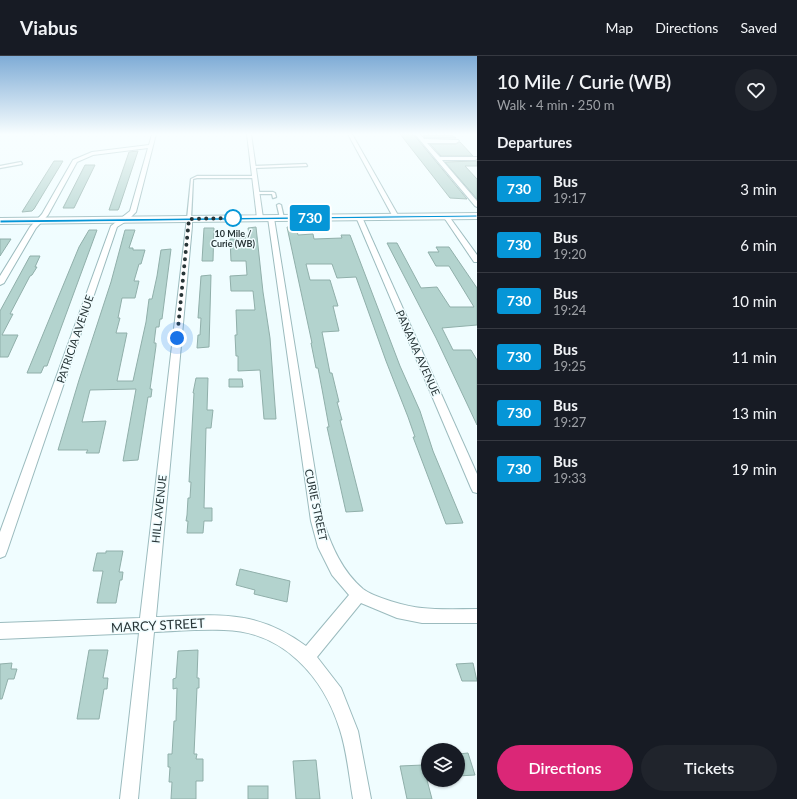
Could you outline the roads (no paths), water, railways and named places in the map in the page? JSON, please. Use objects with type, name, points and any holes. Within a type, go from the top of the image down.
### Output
[{"type":"main road","points":[[0,221],[477,216]]},
{"type":"street","points":[[0,282],[33,227],[45,215],[71,169]]},
{"type":"street","name":"PATRICIA AVENUE","points":[[0,551],[114,226],[126,220],[133,212],[145,169]]},
{"type":"street","name":"CURIE STREET","points":[[253,169],[256,194],[265,218],[317,521],[325,546],[337,570],[359,595]]},
{"type":"street","points":[[369,169],[396,217]]},
{"type":"street","points":[[447,169],[477,205]]},
{"type":"street","points":[[446,216],[477,260]]},
{"type":"street","name":"PANAMA AVENUE","points":[[359,217],[477,488]]},
{"type":"street","name":"HILL AVENUE","points":[[129,799],[189,219]]},
{"type":"street","points":[[362,799],[358,772],[346,724],[335,694],[306,657],[359,595],[397,611],[422,616],[477,616]]},
{"type":"street","name":"MARCY STREET","points":[[0,631],[225,622],[255,627],[285,640],[306,657]]},
{"type":"lane","points":[[189,219],[192,179],[197,177],[254,177]]},
{"type":"lane","points":[[256,194],[273,193],[274,197]]},
{"type":"lane","points":[[279,204],[282,218]]},
{"type":"place","name":"10 Mile / Curie (WB)","points":[[233,218]]}]
